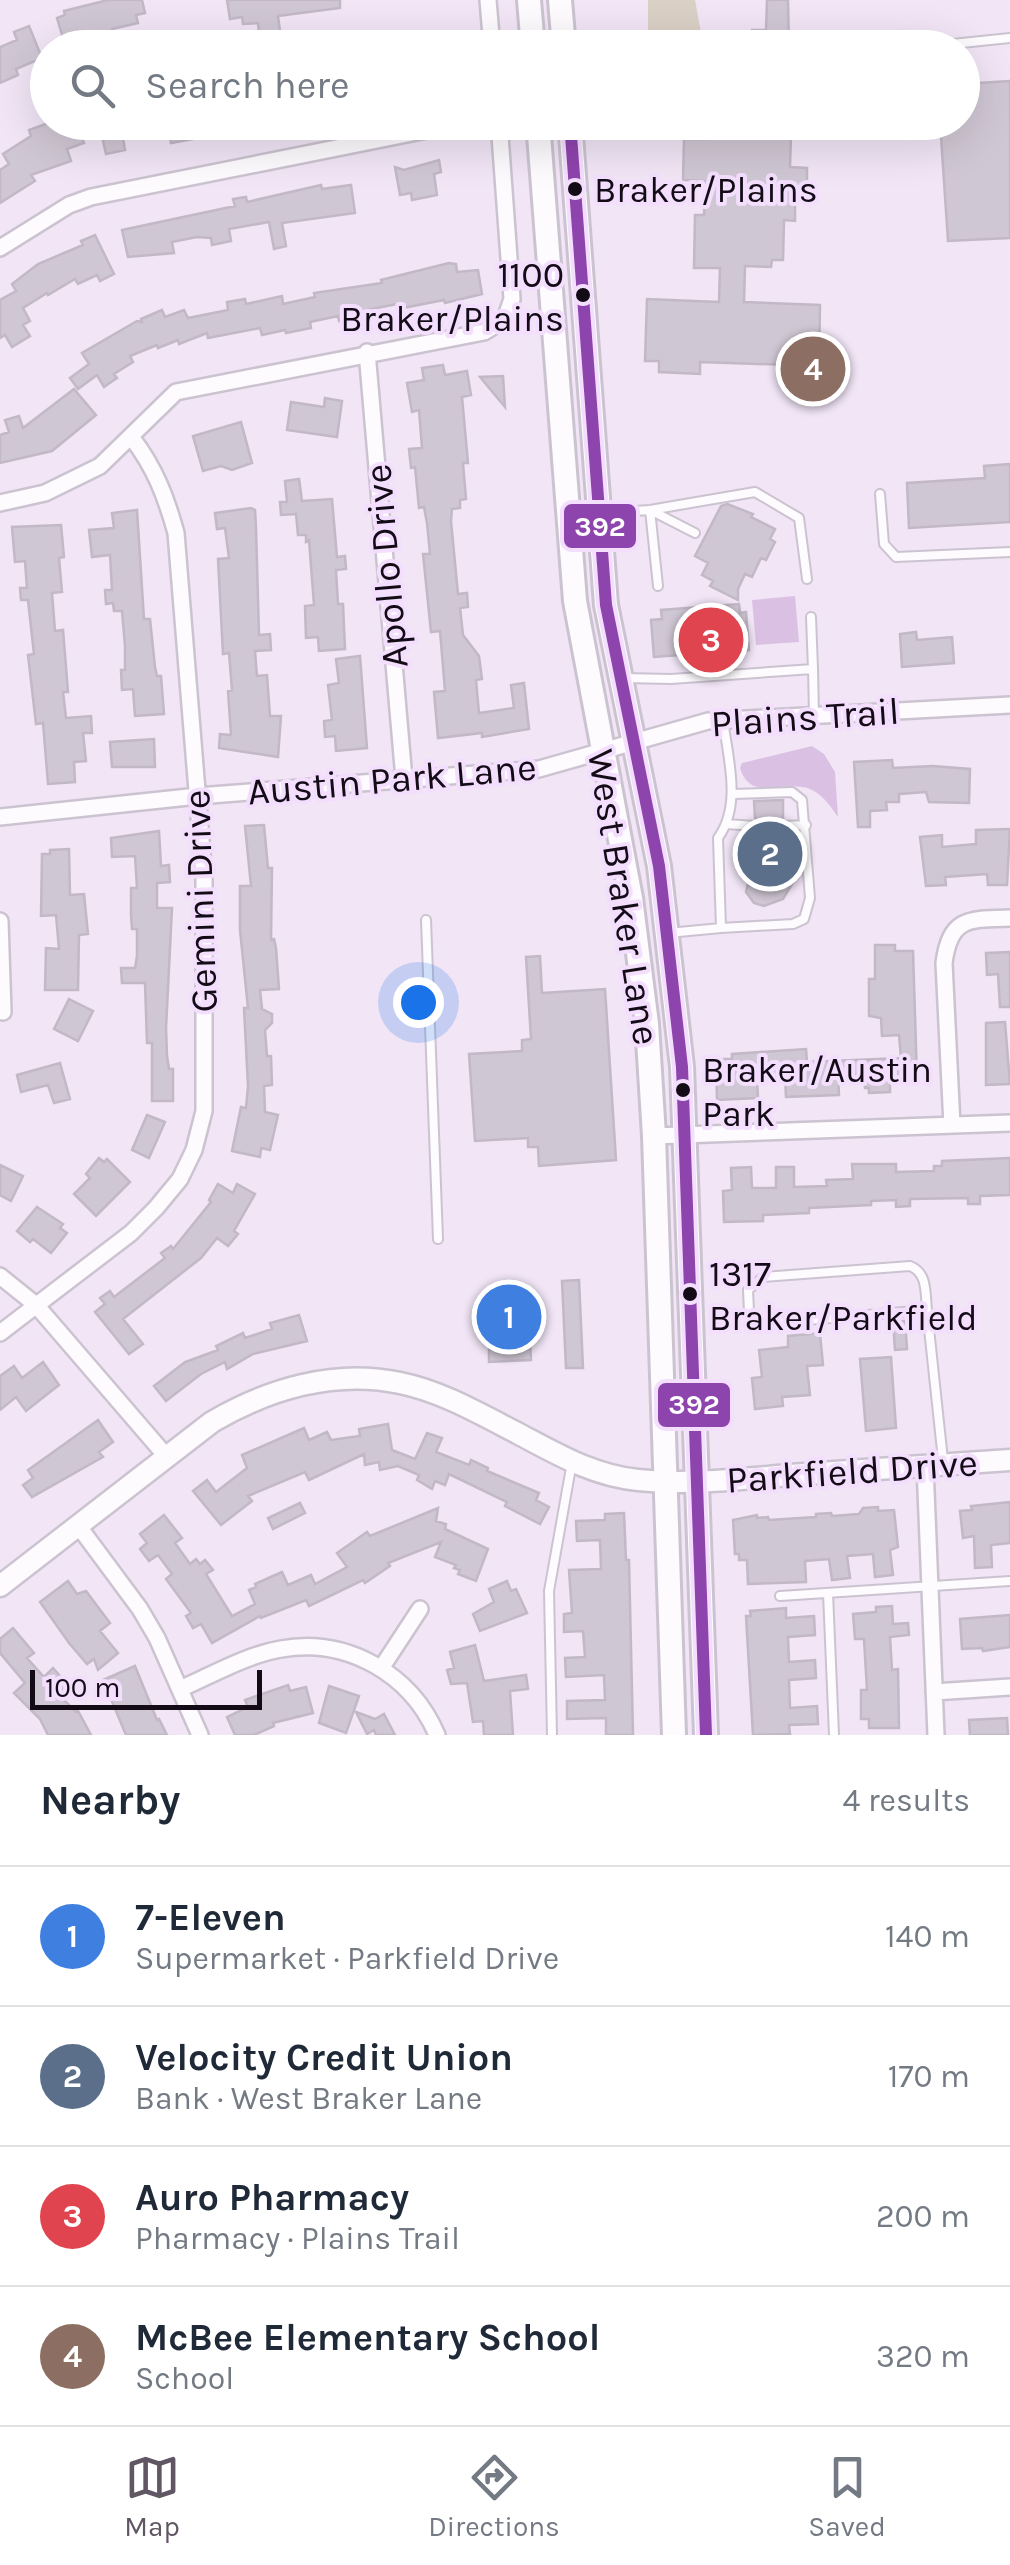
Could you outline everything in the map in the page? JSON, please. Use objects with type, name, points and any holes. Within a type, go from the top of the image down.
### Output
[{"type":"main road","points":[[529,0],[532,30]]},
{"type":"main road","points":[[560,0],[562,30]]},
{"type":"main road","name":"West Braker Lane","points":[[539,140],[582,650],[640,954],[654,1136],[674,1735]]},
{"type":"main road","name":"West Braker Lane","points":[[571,140],[606,605],[668,933],[686,1135],[706,1735]]},
{"type":"main road","points":[[568,516],[599,513]]},
{"type":"street","points":[[488,0],[490,30]]},
{"type":"street","points":[[0,248],[69,205],[91,196],[376,140]]},
{"type":"street","points":[[0,503],[44,493],[100,466],[176,392],[484,332],[505,320],[512,299],[500,140]]},
{"type":"street","name":"Apollo Drive","points":[[367,352],[404,780]]},
{"type":"street","name":"Gemini Drive","points":[[0,1333],[131,1233],[180,1179],[194,1150],[204,1111],[204,877],[176,533],[166,495],[150,462],[132,438]]},
{"type":"street","name":"Plains Trail","points":[[603,751],[708,721],[1010,704]]},
{"type":"street","name":"Austin Park Lane","points":[[0,817],[198,796],[539,769],[603,751]]},
{"type":"street","points":[[952,1125],[944,963],[947,942],[960,925],[974,919],[1010,918]]},
{"type":"street","points":[[0,921],[3,1012]]},
{"type":"street","points":[[654,1136],[1010,1123]]},
{"type":"street","points":[[0,1276],[36,1305],[166,1456]]},
{"type":"street","name":"Parkfield Drive","points":[[0,1586],[166,1456],[242,1404],[274,1392],[356,1379],[401,1383],[432,1393],[572,1462],[612,1477],[697,1482],[1010,1460]]},
{"type":"street","points":[[934,1465],[930,1586],[936,1735]]},
{"type":"street","points":[[77,1524],[140,1609],[200,1735]]},
{"type":"street","points":[[382,1668],[420,1609]]},
{"type":"street","points":[[180,1689],[253,1658],[298,1647],[323,1648],[348,1653],[382,1668],[416,1696],[438,1735]]},
{"type":"street","points":[[934,1692],[1010,1687]]},
{"type":"lane","points":[[980,41],[1010,38]]},
{"type":"lane","points":[[599,513],[650,510],[755,492],[799,518],[807,579]]},
{"type":"lane","points":[[880,494],[884,544],[896,557],[1010,552]]},
{"type":"lane","points":[[650,510],[695,534]]},
{"type":"lane","points":[[650,510],[658,586]]},
{"type":"lane","points":[[811,617],[814,714]]},
{"type":"lane","points":[[621,678],[672,679],[813,669]]},
{"type":"lane","points":[[721,928],[718,838],[726,824],[733,794],[723,720]]},
{"type":"lane","points":[[668,933],[793,924],[804,919],[810,898],[802,800],[792,792],[733,794]]},
{"type":"lane","points":[[726,824],[755,826]]},
{"type":"lane","points":[[784,826],[806,825]]},
{"type":"lane","points":[[426,920],[438,1239]]},
{"type":"lane","points":[[927,1310],[759,1324],[749,1312],[748,1290],[762,1277],[910,1266],[920,1270],[927,1310],[934,1465]]},
{"type":"lane","points":[[552,1735],[549,1591],[572,1462]]},
{"type":"lane","points":[[780,1596],[1010,1581]]},
{"type":"lane","points":[[828,1593],[834,1735]]},
{"type":"shaded area","points":[[648,0],[695,0],[701,30],[648,30]]},
{"type":"shaded area","points":[[795,596],[799,642],[756,645],[752,600]]},
{"type":"shaded area","points":[[812,746],[824,754],[835,772],[838,817],[814,791],[793,786],[757,787],[750,784],[740,768],[742,763]]},
{"type":"building","points":[[108,0],[142,0],[145,13],[136,15],[138,23],[112,30],[61,30],[57,18],[65,15],[64,11]]},
{"type":"building","points":[[227,0],[340,0],[340,8],[278,16],[280,30],[259,30],[258,23],[243,24],[242,17],[230,19]]},
{"type":"building","points":[[767,0],[788,0],[789,30],[766,30]]},
{"type":"building","points":[[29,26],[30,63],[16,69],[18,75],[0,83],[0,47],[17,40],[14,32]]},
{"type":"building","points":[[1010,81],[1010,238],[948,241],[941,140],[980,140],[980,83]]},
{"type":"building","points":[[30,137],[30,140],[84,143],[67,149],[71,161],[31,175],[35,181],[0,203],[0,170],[9,164],[3,154]]},
{"type":"building","points":[[103,140],[123,140],[125,150],[106,154]]},
{"type":"building","points":[[684,140],[791,140],[790,167],[807,168],[807,198],[795,202],[795,221],[784,220],[783,260],[772,260],[771,267],[745,266],[744,302],[820,305],[819,366],[700,362],[700,374],[659,372],[659,361],[645,361],[647,299],[719,302],[720,268],[694,268],[695,215],[704,215],[705,181],[683,180]]},
{"type":"building","points":[[439,160],[441,172],[434,174],[437,195],[412,200],[411,193],[400,195],[395,167],[404,170]]},
{"type":"building","points":[[321,185],[322,189],[351,185],[355,213],[282,223],[286,246],[274,249],[269,222],[229,229],[231,241],[212,245],[211,238],[197,237],[172,242],[174,253],[128,257],[122,230],[235,206],[233,199],[246,197],[247,202]]},
{"type":"building","points":[[95,235],[114,274],[100,281],[97,275],[78,284],[75,279],[47,293],[23,308],[30,321],[23,325],[30,336],[12,347],[5,335],[0,338],[0,300],[16,291],[12,284],[38,264],[83,245],[81,241]]},
{"type":"building","points":[[456,264],[457,272],[478,270],[482,294],[398,309],[397,304],[362,311],[363,317],[339,321],[338,316],[310,322],[311,328],[286,333],[285,330],[262,335],[260,328],[208,338],[207,333],[130,356],[133,362],[114,374],[117,378],[104,387],[97,375],[78,389],[70,378],[89,364],[82,353],[162,310],[165,317],[184,310],[188,318],[228,310],[227,302],[245,299],[246,304],[282,296],[283,304],[315,297],[314,293],[382,283],[381,280]]},
{"type":"building","points":[[443,365],[445,375],[467,371],[471,395],[462,397],[468,463],[463,463],[466,499],[460,500],[460,508],[452,509],[451,521],[458,594],[467,593],[468,607],[460,608],[463,635],[479,656],[479,713],[514,708],[511,685],[524,683],[529,729],[482,737],[482,733],[438,738],[434,692],[445,691],[440,631],[431,632],[423,554],[430,554],[427,523],[424,507],[419,508],[409,449],[422,448],[419,410],[412,412],[407,383],[424,380],[422,368]]},
{"type":"building","points":[[503,376],[505,407],[480,377]]},
{"type":"building","points":[[74,389],[96,415],[52,451],[0,463],[0,435],[9,432],[5,420],[19,416],[23,428]]},
{"type":"building","points":[[325,398],[342,401],[337,437],[287,430],[291,402],[324,407]]},
{"type":"building","points":[[241,422],[252,463],[232,470],[221,466],[203,471],[193,436]]},
{"type":"building","points":[[1010,464],[1010,522],[909,528],[907,483],[985,478],[984,466]]},
{"type":"building","points":[[299,479],[302,501],[332,499],[337,557],[345,556],[346,569],[336,570],[338,604],[343,604],[345,649],[319,651],[318,637],[306,638],[305,606],[314,605],[309,540],[306,542],[306,535],[298,535],[296,514],[281,515],[280,502],[287,502],[285,481]]},
{"type":"building","points":[[727,504],[753,514],[751,517],[775,529],[770,539],[775,542],[766,560],[761,558],[752,577],[745,574],[738,600],[710,586],[713,581],[702,575],[708,563],[695,556],[721,506]]},
{"type":"building","points":[[137,510],[144,619],[150,619],[164,714],[135,716],[133,689],[122,690],[122,611],[114,611],[113,603],[106,604],[105,590],[112,590],[110,555],[92,557],[89,530],[114,528],[112,513]]},
{"type":"building","points":[[255,510],[259,635],[270,634],[271,650],[255,651],[257,676],[267,675],[270,716],[281,716],[278,757],[219,748],[220,734],[231,735],[228,691],[232,690],[229,653],[223,654],[218,559],[229,558],[225,528],[217,529],[215,513]]},
{"type":"building","points":[[61,525],[62,592],[52,593],[55,631],[63,630],[66,718],[91,716],[92,733],[83,733],[86,761],[74,762],[75,782],[48,784],[43,723],[36,724],[28,655],[34,654],[28,600],[21,600],[20,588],[27,588],[25,561],[15,562],[12,527]]},
{"type":"building","points":[[739,604],[740,613],[746,612],[749,650],[654,657],[651,620],[662,619],[661,610]]},
{"type":"building","points":[[916,632],[917,640],[952,637],[954,663],[902,667],[900,634]]},
{"type":"building","points":[[360,656],[367,748],[336,751],[335,736],[325,737],[324,721],[332,720],[328,685],[339,683],[336,659]]},
{"type":"building","points":[[154,739],[155,767],[112,767],[110,742]]},
{"type":"building","points":[[892,760],[893,768],[970,769],[969,803],[929,802],[926,792],[899,794],[899,802],[886,802],[887,810],[870,811],[870,827],[858,827],[854,762]]},
{"type":"building","points":[[783,800],[783,819],[777,827],[784,833],[784,846],[790,846],[795,879],[783,899],[764,906],[754,903],[746,892],[749,846],[756,846],[755,833],[762,827],[755,818],[754,801]]},
{"type":"building","points":[[264,825],[268,868],[272,868],[271,940],[274,939],[276,948],[279,989],[260,990],[262,1009],[272,1014],[272,1023],[265,1030],[272,1085],[264,1086],[265,1112],[278,1115],[270,1150],[261,1148],[260,1157],[232,1151],[241,1107],[246,1108],[248,1086],[244,1008],[248,1008],[240,930],[240,886],[251,886],[245,826]]},
{"type":"building","points":[[1010,829],[1007,885],[988,885],[987,874],[945,877],[946,885],[926,886],[920,837],[942,835],[942,847],[976,844],[976,830]]},
{"type":"building","points":[[159,831],[161,866],[169,865],[170,882],[157,883],[157,908],[172,908],[166,1028],[169,1069],[173,1069],[173,1101],[152,1101],[152,1043],[147,1043],[145,983],[122,983],[121,968],[135,968],[137,956],[137,929],[132,929],[131,915],[131,888],[137,888],[135,856],[112,857],[111,838]]},
{"type":"building","points":[[69,849],[70,895],[84,894],[88,934],[79,935],[78,990],[45,990],[46,948],[59,949],[56,915],[41,916],[42,854]]},
{"type":"building","points":[[875,945],[895,945],[895,951],[913,951],[917,1079],[890,1080],[890,1092],[869,1093],[864,1074],[838,1075],[839,1095],[786,1097],[785,1075],[760,1076],[758,1098],[717,1100],[716,1059],[732,1059],[732,1054],[806,1049],[807,1062],[901,1058],[899,1035],[882,1036],[881,1018],[869,1016],[869,979],[875,979]]},
{"type":"building","points":[[1010,952],[1010,1007],[1000,1007],[998,974],[987,975],[986,953]]},
{"type":"building","points":[[540,956],[542,993],[605,989],[616,1160],[539,1166],[538,1147],[528,1147],[528,1138],[475,1141],[469,1054],[522,1051],[522,1040],[531,1039],[526,957]]},
{"type":"building","points":[[69,999],[93,1011],[78,1041],[54,1029]]},
{"type":"building","points":[[1005,1022],[1010,1084],[986,1085],[986,1023]]},
{"type":"building","points":[[60,1063],[70,1099],[54,1103],[48,1085],[21,1092],[17,1075]]},
{"type":"building","points":[[147,1115],[165,1122],[149,1158],[132,1150]]},
{"type":"building","points":[[99,1158],[104,1162],[107,1159],[130,1182],[96,1216],[74,1194],[90,1178],[86,1174]]},
{"type":"building","points":[[1010,1158],[1010,1195],[980,1196],[980,1204],[968,1204],[968,1198],[910,1199],[910,1206],[896,1207],[896,1200],[871,1201],[871,1205],[763,1215],[763,1221],[724,1222],[723,1191],[732,1190],[731,1168],[751,1167],[752,1188],[776,1188],[776,1167],[794,1167],[794,1187],[827,1186],[826,1180],[853,1179],[852,1164],[896,1164],[896,1172],[934,1171],[934,1166],[942,1166],[942,1161]]},
{"type":"building","points":[[0,1165],[23,1176],[11,1201],[0,1195]]},
{"type":"building","points":[[218,1184],[233,1193],[237,1184],[255,1194],[234,1231],[238,1234],[228,1246],[217,1238],[201,1258],[123,1319],[143,1344],[129,1354],[95,1312],[105,1304],[100,1298],[110,1291],[114,1297],[165,1258],[161,1253],[171,1246],[173,1249],[211,1202]]},
{"type":"building","points":[[37,1207],[63,1224],[60,1228],[67,1233],[51,1253],[17,1231]]},
{"type":"building","points":[[579,1280],[583,1368],[566,1368],[562,1281]]},
{"type":"building","points":[[524,1291],[526,1343],[530,1343],[531,1360],[489,1362],[489,1344],[494,1344],[491,1292]]},
{"type":"building","points":[[299,1315],[307,1341],[253,1354],[227,1369],[225,1362],[201,1374],[166,1401],[154,1386],[185,1362],[218,1350],[216,1346],[243,1333],[245,1338],[272,1329],[270,1323]]},
{"type":"building","points":[[893,1321],[905,1321],[907,1349],[895,1350]]},
{"type":"building","points":[[820,1333],[823,1365],[807,1366],[810,1395],[782,1397],[783,1406],[755,1409],[752,1378],[762,1377],[759,1350],[788,1347],[788,1336]]},
{"type":"building","points":[[891,1357],[896,1428],[866,1431],[860,1359]]},
{"type":"building","points":[[43,1362],[59,1385],[26,1411],[16,1397],[0,1410],[0,1376],[14,1366],[22,1378]]},
{"type":"building","points":[[98,1420],[113,1442],[99,1452],[103,1457],[32,1497],[23,1485],[33,1478],[28,1470]]},
{"type":"building","points":[[388,1424],[392,1450],[415,1459],[427,1433],[442,1438],[436,1452],[469,1465],[471,1460],[539,1493],[536,1500],[549,1507],[540,1524],[505,1506],[507,1502],[449,1474],[445,1485],[435,1481],[432,1489],[417,1480],[419,1475],[398,1466],[380,1470],[379,1462],[365,1465],[364,1454],[309,1480],[305,1472],[248,1496],[252,1501],[221,1525],[193,1491],[207,1480],[216,1492],[247,1468],[242,1455],[304,1428],[309,1440],[327,1432],[331,1440],[360,1436],[359,1429]]},
{"type":"building","points":[[1010,1502],[1010,1543],[991,1545],[992,1567],[975,1568],[974,1536],[963,1538],[960,1511]]},
{"type":"building","points":[[300,1503],[305,1513],[273,1529],[268,1518]]},
{"type":"building","points":[[878,1507],[878,1511],[894,1510],[898,1547],[890,1550],[893,1575],[875,1577],[873,1554],[847,1556],[850,1578],[832,1580],[829,1559],[805,1561],[806,1582],[748,1584],[747,1560],[739,1560],[739,1554],[735,1554],[733,1520],[757,1515],[769,1520],[859,1514],[863,1508]]},
{"type":"building","points":[[438,1508],[436,1521],[446,1524],[445,1529],[488,1549],[476,1581],[458,1574],[456,1565],[435,1557],[441,1542],[388,1563],[390,1566],[365,1583],[363,1580],[309,1606],[306,1600],[260,1616],[212,1643],[201,1624],[193,1628],[186,1616],[191,1613],[166,1579],[172,1574],[158,1555],[149,1561],[140,1549],[147,1543],[140,1534],[164,1515],[182,1538],[175,1543],[190,1564],[196,1559],[200,1564],[205,1560],[213,1570],[206,1574],[232,1616],[255,1604],[249,1590],[255,1584],[282,1572],[288,1585],[311,1575],[315,1584],[347,1567],[337,1553],[367,1532],[370,1536]]},
{"type":"building","points":[[624,1513],[629,1560],[633,1735],[606,1735],[606,1718],[567,1719],[567,1701],[605,1700],[604,1675],[566,1677],[565,1658],[585,1657],[583,1631],[564,1632],[564,1614],[572,1613],[569,1570],[601,1569],[600,1540],[577,1541],[576,1521],[605,1520],[605,1514]]},
{"type":"building","points":[[68,1581],[77,1594],[86,1591],[110,1623],[100,1631],[118,1653],[98,1670],[94,1659],[87,1664],[69,1643],[40,1602]]},
{"type":"building","points":[[507,1581],[511,1591],[516,1589],[527,1613],[480,1631],[473,1614],[494,1602],[489,1589]]},
{"type":"building","points":[[892,1606],[893,1624],[908,1623],[909,1635],[890,1637],[892,1670],[898,1669],[899,1728],[869,1728],[869,1719],[861,1719],[861,1690],[867,1690],[864,1639],[855,1639],[853,1614]]},
{"type":"building","points":[[786,1608],[786,1618],[814,1616],[815,1635],[788,1637],[789,1662],[815,1660],[816,1678],[789,1680],[790,1708],[817,1706],[818,1724],[789,1725],[790,1734],[753,1735],[746,1616],[751,1616],[750,1611]]},
{"type":"building","points":[[1010,1615],[1010,1647],[962,1649],[960,1619]]},
{"type":"building","points":[[13,1628],[34,1653],[27,1658],[44,1677],[53,1668],[68,1685],[58,1694],[78,1711],[91,1735],[48,1735],[40,1719],[14,1693],[25,1683],[0,1653],[0,1639]]},
{"type":"building","points":[[475,1645],[484,1681],[526,1675],[528,1689],[510,1691],[513,1735],[484,1735],[483,1721],[473,1722],[467,1683],[451,1684],[447,1670],[454,1668],[450,1652]]},
{"type":"building","points":[[135,1666],[167,1735],[126,1735],[103,1680]]},
{"type":"building","points":[[288,1685],[290,1691],[306,1687],[313,1713],[273,1723],[274,1726],[254,1735],[235,1735],[227,1717],[248,1707],[245,1700]]},
{"type":"building","points":[[329,1686],[359,1696],[346,1733],[319,1723]]},
{"type":"building","points":[[356,1712],[375,1719],[384,1714],[395,1735],[376,1735],[374,1730],[367,1734]]},
{"type":"building","points":[[1007,1718],[1008,1735],[970,1735],[969,1720]]},
{"type":"transit line","name":"392","points":[[571,140],[606,605],[659,866],[682,1067],[706,1735]]},
{"type":"place","name":"Braker/Plains","points":[[575,189]]},
{"type":"place","name":"1100 Braker/Plains","points":[[583,295]]},
{"type":"place","name":"McBee Elementary School","points":[[813,369]]},
{"type":"place","name":"Auro Pharmacy","points":[[711,640]]},
{"type":"place","name":"Velocity Credit Union","points":[[770,854]]},
{"type":"place","name":"Braker/Austin Park","points":[[683,1090]]},
{"type":"place","name":"1317 Braker/Parkfield","points":[[690,1294]]},
{"type":"place","name":"7-Eleven","points":[[509,1317]]}]
